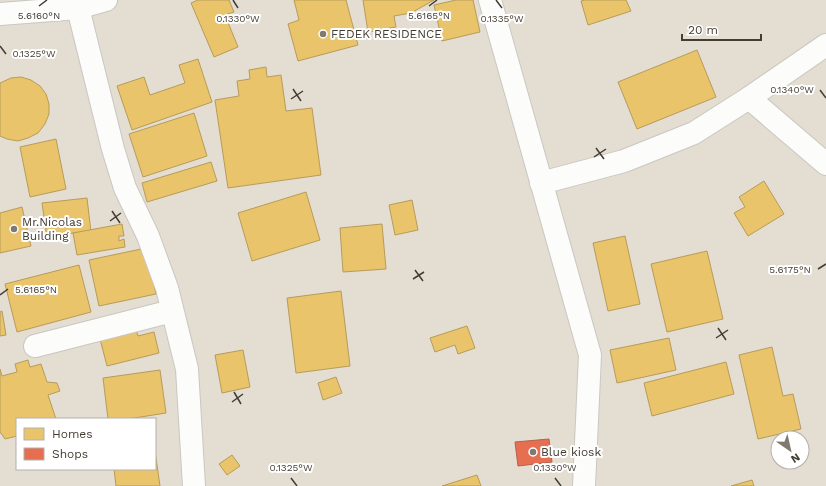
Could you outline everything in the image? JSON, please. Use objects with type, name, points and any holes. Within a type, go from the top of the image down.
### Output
[{"type":"street","points":[[0,14],[78,8],[106,0]]},
{"type":"street","points":[[490,0],[590,355],[584,486]]},
{"type":"street","points":[[78,8],[123,181],[148,236],[167,288],[187,369],[194,486]]},
{"type":"street","points":[[542,183],[624,161],[694,133],[749,98],[826,45]]},
{"type":"street","points":[[749,98],[826,164]]},
{"type":"street","points":[[35,346],[172,311]]},
{"type":"shaded area","points":[[0,0],[826,0],[826,486],[0,486]]},
{"type":"building: Homes","points":[[198,0],[229,0],[234,12],[225,15],[238,47],[214,57],[191,3]]},
{"type":"building: Homes","name":"FEDEK RESIDENCE","points":[[294,0],[346,0],[358,45],[298,61],[288,24],[299,20]]},
{"type":"building: Homes","points":[[363,0],[434,0],[411,13],[394,16],[396,27],[368,32]]},
{"type":"building: Homes","points":[[456,0],[473,0],[480,32],[442,41],[434,5]]},
{"type":"building: Homes","points":[[626,0],[631,11],[588,25],[581,1]]},
{"type":"building: Homes","points":[[697,50],[716,97],[637,129],[618,82]]},
{"type":"building: Homes","points":[[198,59],[212,102],[132,130],[117,86],[144,77],[150,95],[185,83],[179,65]]},
{"type":"building: Homes","points":[[266,67],[267,77],[281,75],[286,111],[312,108],[321,175],[228,188],[215,100],[239,96],[237,81],[250,79],[249,70]]},
{"type":"building: Homes","points":[[21,77],[31,80],[40,86],[46,94],[49,104],[49,114],[45,124],[38,133],[18,141],[0,136],[0,83],[11,78]]},
{"type":"building: Homes","points":[[194,113],[207,156],[143,177],[129,134]]},
{"type":"building: Homes","points":[[56,139],[66,189],[30,197],[20,147]]},
{"type":"building: Homes","points":[[211,162],[217,181],[147,202],[142,183]]},
{"type":"building: Homes","points":[[764,181],[784,214],[748,236],[734,213],[745,207],[739,197]]},
{"type":"building: Homes","points":[[306,192],[320,240],[252,261],[238,213]]},
{"type":"building: Homes","points":[[87,198],[91,232],[73,233],[47,238],[42,203]]},
{"type":"building: Homes","points":[[412,200],[418,230],[395,235],[389,205]]},
{"type":"building: Homes","name":"Mr.Nicolas Building","points":[[22,207],[31,246],[0,253],[0,213]]},
{"type":"building: Homes","points":[[122,224],[124,236],[119,236],[119,241],[124,239],[125,247],[77,255],[73,233]]},
{"type":"building: Homes","points":[[382,224],[386,269],[343,272],[340,228]]},
{"type":"building: Homes","points":[[625,236],[640,304],[608,311],[593,243]]},
{"type":"building: Homes","points":[[146,248],[156,294],[99,306],[89,260]]},
{"type":"building: Homes","points":[[707,251],[723,319],[667,332],[651,264]]},
{"type":"building: Homes","points":[[79,265],[91,312],[17,332],[5,284]]},
{"type":"building: Homes","points":[[341,291],[350,366],[296,373],[287,298]]},
{"type":"building: Homes","points":[[2,311],[6,335],[0,336],[0,312]]},
{"type":"building: Homes","points":[[135,326],[138,336],[154,332],[159,353],[107,366],[99,335]]},
{"type":"building: Homes","points":[[467,326],[475,348],[458,354],[455,345],[435,352],[430,338]]},
{"type":"building: Homes","points":[[669,338],[676,370],[617,383],[610,350]]},
{"type":"building: Homes","points":[[772,347],[783,396],[793,394],[801,429],[770,430],[770,436],[758,439],[739,355]]},
{"type":"building: Homes","points":[[243,350],[250,387],[222,393],[215,355]]},
{"type":"building: Homes","points":[[28,360],[30,367],[41,364],[47,382],[57,383],[60,391],[48,395],[56,418],[16,418],[16,436],[5,439],[0,433],[0,369],[2,376],[17,372],[15,364]]},
{"type":"building: Homes","points":[[726,362],[734,394],[652,416],[644,383]]},
{"type":"building: Homes","points":[[160,370],[166,413],[134,418],[108,418],[103,378]]},
{"type":"building: Homes","points":[[336,377],[342,393],[323,400],[318,383]]},
{"type":"building: Homes","points":[[232,455],[240,466],[227,475],[219,464]]},
{"type":"building: Homes","points":[[156,458],[160,486],[116,486],[114,470],[156,470]]},
{"type":"building: Homes","points":[[477,475],[481,486],[442,486]]},
{"type":"building: Homes","points":[[752,480],[754,486],[731,486]]},
{"type":"building: Shops","name":"Blue kiosk","points":[[549,439],[552,462],[518,466],[515,442]]},
{"type":"place","name":"FEDEK RESIDENCE","points":[[323,34]]},
{"type":"place","name":"Mr.Nicolas Building","points":[[14,229]]},
{"type":"place","name":"Blue kiosk","points":[[533,452]]}]
